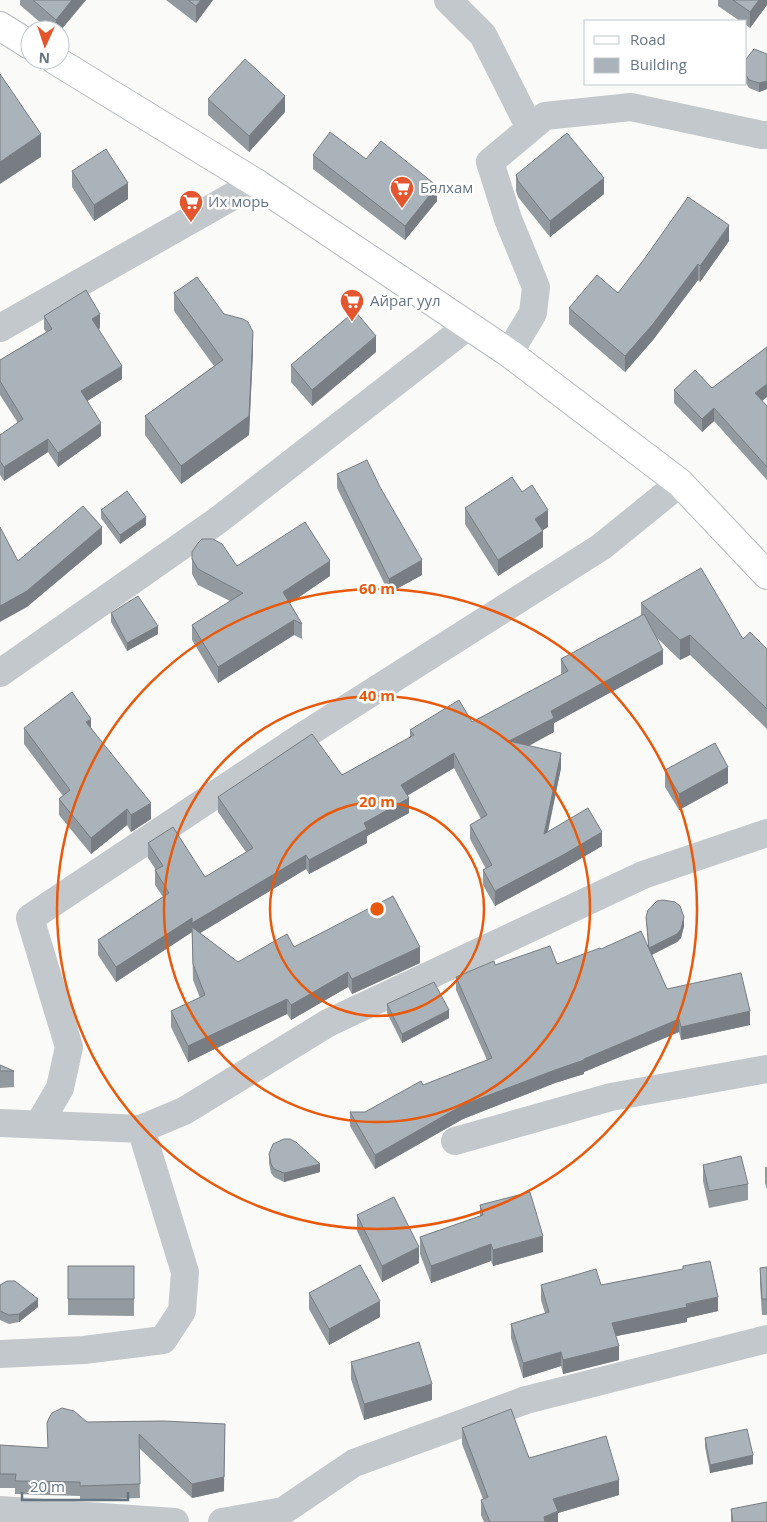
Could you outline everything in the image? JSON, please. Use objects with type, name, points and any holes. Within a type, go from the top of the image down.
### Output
[{"type":"main road","points":[[0,26],[20,39]]},
{"type":"main road","points":[[70,69],[256,183],[508,353],[680,483],[767,574]]},
{"type":"street","points":[[448,0],[483,35],[530,128]]},
{"type":"street","points":[[508,353],[533,313],[536,287],[508,219],[490,162],[530,128],[545,116],[631,107],[767,135]]},
{"type":"street","points":[[0,328],[256,183]]},
{"type":"street","points":[[0,673],[217,521],[468,326]]},
{"type":"street","points":[[39,1124],[60,1088],[69,1047],[30,918],[303,736],[601,547],[680,483]]},
{"type":"street","points":[[0,1123],[141,1129],[184,1111],[337,1019],[642,875],[767,833]]},
{"type":"street","points":[[455,1141],[611,1097],[767,1069]]},
{"type":"street","points":[[0,1354],[84,1350],[163,1340],[182,1310],[185,1272],[141,1129]]},
{"type":"street","points":[[222,1522],[283,1511],[354,1463],[526,1400],[767,1339]]},
{"type":"street","points":[[0,1510],[175,1522]]},
{"type":"building","points":[[33,0],[72,0],[56,20]]},
{"type":"building","points":[[188,0],[201,0],[196,6]]},
{"type":"building","points":[[733,0],[759,0],[750,12]]},
{"type":"building","points":[[754,49],[767,54],[767,81],[759,83],[749,80],[747,77],[747,58]]},
{"type":"building","points":[[245,59],[285,96],[249,136],[208,99]]},
{"type":"building","points":[[0,74],[41,134],[0,162]]},
{"type":"building","points":[[330,132],[366,159],[381,141],[437,186],[405,226],[313,155]]},
{"type":"building","points":[[567,133],[604,178],[550,221],[518,181],[516,175]]},
{"type":"building","points":[[106,149],[128,183],[94,205],[72,171]]},
{"type":"building","points":[[688,197],[729,225],[700,266],[698,264],[653,324],[625,356],[569,308],[597,275],[618,293]]},
{"type":"building","points":[[197,277],[224,314],[248,322],[253,332],[249,416],[181,466],[145,416],[223,360],[174,293]]},
{"type":"building","points":[[86,290],[100,314],[92,319],[122,366],[81,391],[101,423],[58,453],[48,439],[4,467],[0,461],[0,435],[23,419],[0,381],[0,360],[52,329],[44,316]]},
{"type":"building","points":[[355,311],[376,336],[312,390],[291,365]]},
{"type":"building","points":[[767,347],[767,384],[755,393],[767,406],[767,467],[714,408],[702,419],[674,390],[695,370],[712,388]]},
{"type":"building","points":[[367,460],[380,487],[422,560],[389,579],[337,474]]},
{"type":"building","points":[[512,477],[522,492],[532,485],[548,510],[535,519],[543,531],[498,560],[465,508]]},
{"type":"building","points":[[127,491],[146,517],[120,535],[101,510]]},
{"type":"building","points":[[83,506],[102,527],[27,591],[0,606],[0,527],[18,561]]},
{"type":"building","points":[[305,522],[330,561],[283,592],[302,624],[294,620],[218,667],[192,625],[243,593],[198,569],[192,559],[192,552],[202,539],[213,539],[222,544],[237,566]]},
{"type":"building","points":[[701,568],[743,639],[750,632],[767,649],[767,709],[690,635],[680,640],[641,603]]},
{"type":"building","points":[[138,596],[158,626],[127,643],[111,613]]},
{"type":"building","points":[[644,614],[663,650],[551,711],[554,718],[509,741],[561,753],[544,834],[588,808],[602,832],[495,891],[483,870],[492,865],[470,825],[487,815],[454,753],[401,785],[409,798],[364,823],[367,829],[309,860],[306,855],[192,923],[192,918],[116,967],[98,940],[169,893],[155,870],[163,866],[148,843],[173,827],[205,877],[253,848],[218,797],[312,734],[342,775],[414,735],[410,730],[459,700],[472,722],[568,671],[561,659]]},
{"type":"building","points":[[72,692],[91,719],[86,722],[151,803],[131,815],[127,809],[91,838],[59,799],[70,790],[24,728]]},
{"type":"building","points":[[715,743],[728,767],[679,794],[665,770]]},
{"type":"building","points":[[393,896],[420,947],[352,979],[348,972],[291,1005],[287,999],[188,1046],[171,1011],[205,995],[193,964],[192,927],[238,962],[287,934],[294,947]]},
{"type":"building","points":[[657,901],[675,902],[680,906],[684,917],[681,929],[677,934],[649,948],[646,917],[648,910]]},
{"type":"building","points":[[641,931],[667,989],[741,973],[750,1011],[681,1027],[679,1019],[584,1060],[463,1105],[375,1155],[350,1112],[365,1112],[421,1081],[423,1085],[492,1058],[456,977],[494,961],[495,965],[550,946],[557,964],[601,949]]},
{"type":"building","points":[[434,982],[449,1010],[402,1034],[387,1004]]},
{"type":"building","points":[[0,1065],[14,1071],[0,1071]]},
{"type":"building","points":[[284,1139],[296,1142],[320,1164],[284,1173],[274,1169],[269,1154],[273,1144]]},
{"type":"building","points":[[741,1156],[748,1184],[709,1191],[703,1165]]},
{"type":"building","points":[[530,1192],[543,1236],[493,1250],[491,1244],[431,1266],[420,1237],[483,1215],[480,1205]]},
{"type":"building","points":[[394,1197],[419,1247],[382,1266],[357,1215]]},
{"type":"building","points":[[710,1261],[718,1297],[686,1304],[687,1307],[612,1323],[619,1346],[563,1360],[561,1352],[523,1363],[511,1324],[549,1312],[541,1285],[596,1269],[601,1285],[683,1269],[683,1266]]},
{"type":"building","points":[[360,1265],[380,1301],[329,1329],[309,1293]]},
{"type":"building","points":[[68,1266],[134,1266],[134,1299],[68,1299]]},
{"type":"building","points":[[767,1267],[767,1299],[762,1299],[760,1268]]},
{"type":"building","points":[[7,1281],[15,1281],[38,1299],[19,1314],[9,1315],[0,1311],[0,1285]]},
{"type":"building","points":[[419,1342],[432,1384],[364,1404],[351,1362]]},
{"type":"building","points":[[62,1408],[74,1411],[87,1422],[164,1421],[225,1424],[224,1477],[192,1484],[139,1434],[140,1484],[80,1486],[80,1482],[15,1481],[16,1474],[0,1474],[0,1445],[48,1448],[47,1423],[52,1413]]},
{"type":"building","points":[[511,1409],[529,1458],[606,1436],[619,1480],[553,1499],[558,1511],[544,1517],[545,1522],[490,1522],[481,1500],[488,1497],[462,1428]]},
{"type":"building","points":[[747,1429],[753,1455],[710,1465],[705,1438]]},
{"type":"building","points":[[767,1502],[767,1522],[733,1522],[731,1509]]},
{"type":"place","name":"Бялхам","points":[[402,209]]},
{"type":"place","name":"Их морь","points":[[191,223]]},
{"type":"place","name":"Айраг уул","points":[[352,322]]}]
